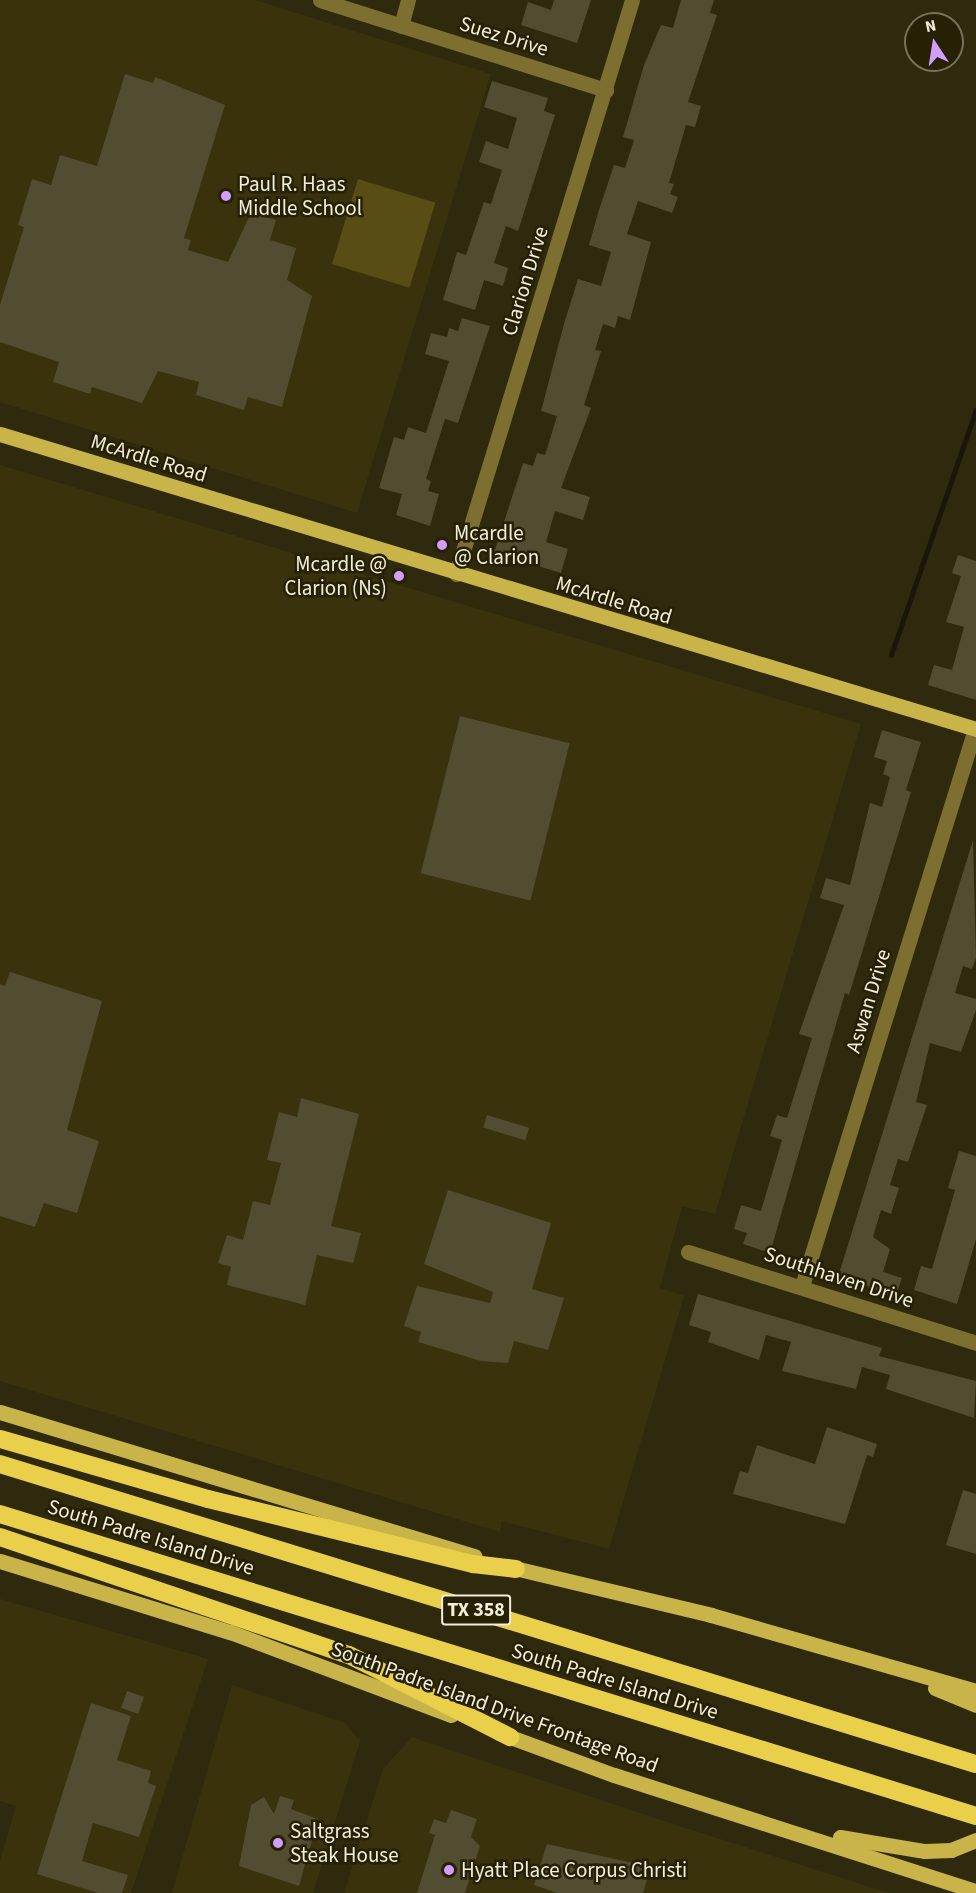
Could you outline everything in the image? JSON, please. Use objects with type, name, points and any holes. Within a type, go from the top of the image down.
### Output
[{"type":"highway","points":[[0,1439],[208,1498],[472,1564],[516,1569]]},
{"type":"highway","name":"South Padre Island Drive","points":[[0,1464],[976,1764]]},
{"type":"highway","name":"South Padre Island Drive","points":[[0,1514],[976,1816]]},
{"type":"highway","points":[[0,1537],[350,1655],[510,1737]]},
{"type":"main road","name":"McArdle Road","points":[[0,434],[456,574],[975,729]]},
{"type":"main road","points":[[0,1412],[516,1569],[870,1659],[976,1690]]},
{"type":"main road","name":"South Padre Island Drive Frontage Road","points":[[0,1561],[230,1632],[614,1775],[796,1830],[976,1891]]},
{"type":"main road","points":[[870,1659],[976,1705]]},
{"type":"main road","points":[[796,1830],[925,1851],[951,1850],[976,1840]]},
{"type":"street","name":"Suez Drive","points":[[320,0],[606,90]]},
{"type":"street","points":[[400,26],[408,0]]},
{"type":"street","name":"Clarion Drive","points":[[456,574],[632,0]]},
{"type":"street","name":"Aswan Drive","points":[[802,1286],[975,729]]},
{"type":"street","name":"Southhaven Drive","points":[[688,1252],[802,1286],[976,1343]]},
{"type":"shaded area","name":"Paul R. Haas Middle School","points":[[0,0],[255,0],[491,74],[357,513],[0,402]]},
{"type":"shaded area","points":[[358,179],[435,203],[409,288],[332,264]]},
{"type":"shaded area","points":[[0,465],[861,724],[715,1214],[682,1206],[660,1288],[684,1296],[609,1549],[502,1521],[500,1532],[0,1381]]},
{"type":"shaded area","points":[[0,1599],[208,1659],[131,1893],[0,1893],[0,1861],[16,1806],[0,1801]]},
{"type":"shaded area","points":[[232,1685],[345,1723],[360,1741],[313,1893],[172,1893]]},
{"type":"shaded area","points":[[412,1737],[889,1893],[344,1893],[383,1769]]},
{"type":"building","points":[[554,0],[591,0],[577,43],[521,25],[528,2],[551,10]]},
{"type":"building","points":[[681,0],[714,0],[710,13],[717,15],[688,102],[701,106],[695,127],[686,125],[669,183],[674,184],[670,194],[678,197],[672,213],[638,201],[627,234],[651,242],[630,320],[618,316],[615,328],[603,324],[595,350],[601,351],[584,405],[591,408],[561,488],[590,497],[583,520],[555,511],[546,542],[568,549],[561,573],[494,553],[523,463],[533,466],[537,453],[545,455],[557,416],[541,411],[564,324],[578,279],[601,286],[611,252],[589,245],[614,165],[625,168],[634,140],[623,137],[644,65],[661,25],[673,28]]},
{"type":"building","points":[[125,74],[153,83],[155,77],[225,105],[184,238],[191,240],[188,250],[228,262],[251,213],[276,220],[270,240],[296,248],[287,280],[312,296],[282,407],[248,397],[244,410],[196,395],[199,382],[158,371],[142,403],[92,387],[90,394],[53,382],[59,362],[0,342],[0,305],[24,227],[18,225],[32,179],[51,185],[60,155],[97,166]]},
{"type":"building","points":[[492,81],[548,98],[544,111],[555,115],[518,231],[506,226],[494,263],[508,268],[503,286],[484,280],[475,310],[443,300],[457,252],[466,255],[484,202],[491,204],[502,170],[479,162],[486,141],[508,149],[517,118],[484,107]]},
{"type":"building","points":[[462,318],[490,326],[458,423],[445,419],[426,479],[431,481],[428,491],[439,494],[430,526],[396,515],[402,494],[379,488],[394,437],[404,440],[408,427],[426,433],[449,361],[425,354],[431,333],[447,337],[449,328],[458,331]]},
{"type":"building","points":[[958,555],[976,561],[976,700],[928,685],[934,665],[952,670],[964,627],[946,622],[961,576],[952,573]]},
{"type":"building","points":[[460,716],[570,743],[530,901],[421,873]]},
{"type":"building","points":[[882,730],[921,742],[906,790],[911,792],[849,995],[845,993],[770,1253],[743,1244],[747,1233],[734,1229],[741,1205],[761,1211],[782,1140],[770,1136],[777,1115],[787,1118],[812,1038],[799,1034],[844,905],[820,898],[826,878],[850,885],[870,803],[882,807],[890,777],[883,774],[887,761],[874,757]]},
{"type":"building","points":[[973,840],[976,958],[972,969],[963,966],[955,993],[976,999],[976,1010],[961,1052],[930,1043],[916,1102],[927,1105],[908,1162],[898,1159],[890,1185],[899,1188],[891,1214],[881,1210],[873,1237],[890,1249],[883,1272],[902,1278],[895,1298],[839,1274]]},
{"type":"building","points":[[10,972],[102,1001],[67,1130],[99,1141],[77,1213],[44,1203],[35,1227],[0,1216],[0,984],[5,986]]},
{"type":"building","points":[[301,1098],[359,1114],[331,1226],[361,1233],[353,1263],[317,1255],[305,1305],[227,1285],[231,1267],[218,1263],[227,1235],[243,1240],[253,1201],[270,1205],[281,1163],[267,1160],[279,1112],[297,1117]]},
{"type":"building","points":[[487,1115],[529,1128],[525,1140],[483,1127]]},
{"type":"building","points":[[959,1151],[976,1156],[976,1239],[957,1304],[914,1290],[921,1266],[932,1269],[955,1190],[948,1188]]},
{"type":"building","points":[[448,1190],[551,1223],[532,1289],[564,1298],[548,1350],[514,1341],[508,1363],[481,1361],[418,1342],[421,1332],[404,1326],[417,1286],[490,1303],[493,1292],[424,1264]]},
{"type":"building","points":[[698,1294],[882,1348],[879,1356],[976,1381],[974,1418],[886,1389],[890,1375],[862,1367],[856,1389],[782,1371],[791,1342],[766,1335],[759,1360],[708,1342],[711,1332],[689,1325]]},
{"type":"building","points":[[827,1427],[877,1444],[873,1457],[867,1455],[845,1524],[733,1494],[740,1471],[748,1473],[757,1445],[815,1464]]},
{"type":"building","points":[[963,1490],[976,1494],[976,1554],[946,1545]]},
{"type":"building","points":[[127,1691],[144,1697],[138,1714],[121,1708]]},
{"type":"building","points":[[91,1703],[131,1716],[117,1760],[151,1771],[148,1783],[156,1786],[139,1837],[93,1823],[82,1861],[128,1875],[122,1893],[98,1893],[37,1874]]},
{"type":"building","points":[[280,1796],[294,1800],[291,1809],[318,1819],[299,1886],[239,1866],[251,1805],[264,1797],[274,1814]]},
{"type":"building","name":"Hyatt Place Corpus Christi","points":[[451,1810],[477,1819],[471,1837],[480,1846],[465,1893],[417,1893],[435,1835],[429,1833],[434,1819],[446,1823]]},
{"type":"building","points":[[547,1844],[651,1867],[643,1893],[557,1893],[534,1885]]},
{"type":"waterway","points":[[891,655],[976,410]]},
{"type":"place","name":"Paul R. Haas Middle School","points":[[226,196]]},
{"type":"place","name":"Mcardle @ Clarion","points":[[442,545]]},
{"type":"place","name":"Mcardle @ Clarion (Ns)","points":[[399,576]]},
{"type":"place","name":"Saltgrass Steak House","points":[[278,1843]]},
{"type":"place","name":"Hyatt Place Corpus Christi","points":[[449,1870]]}]
